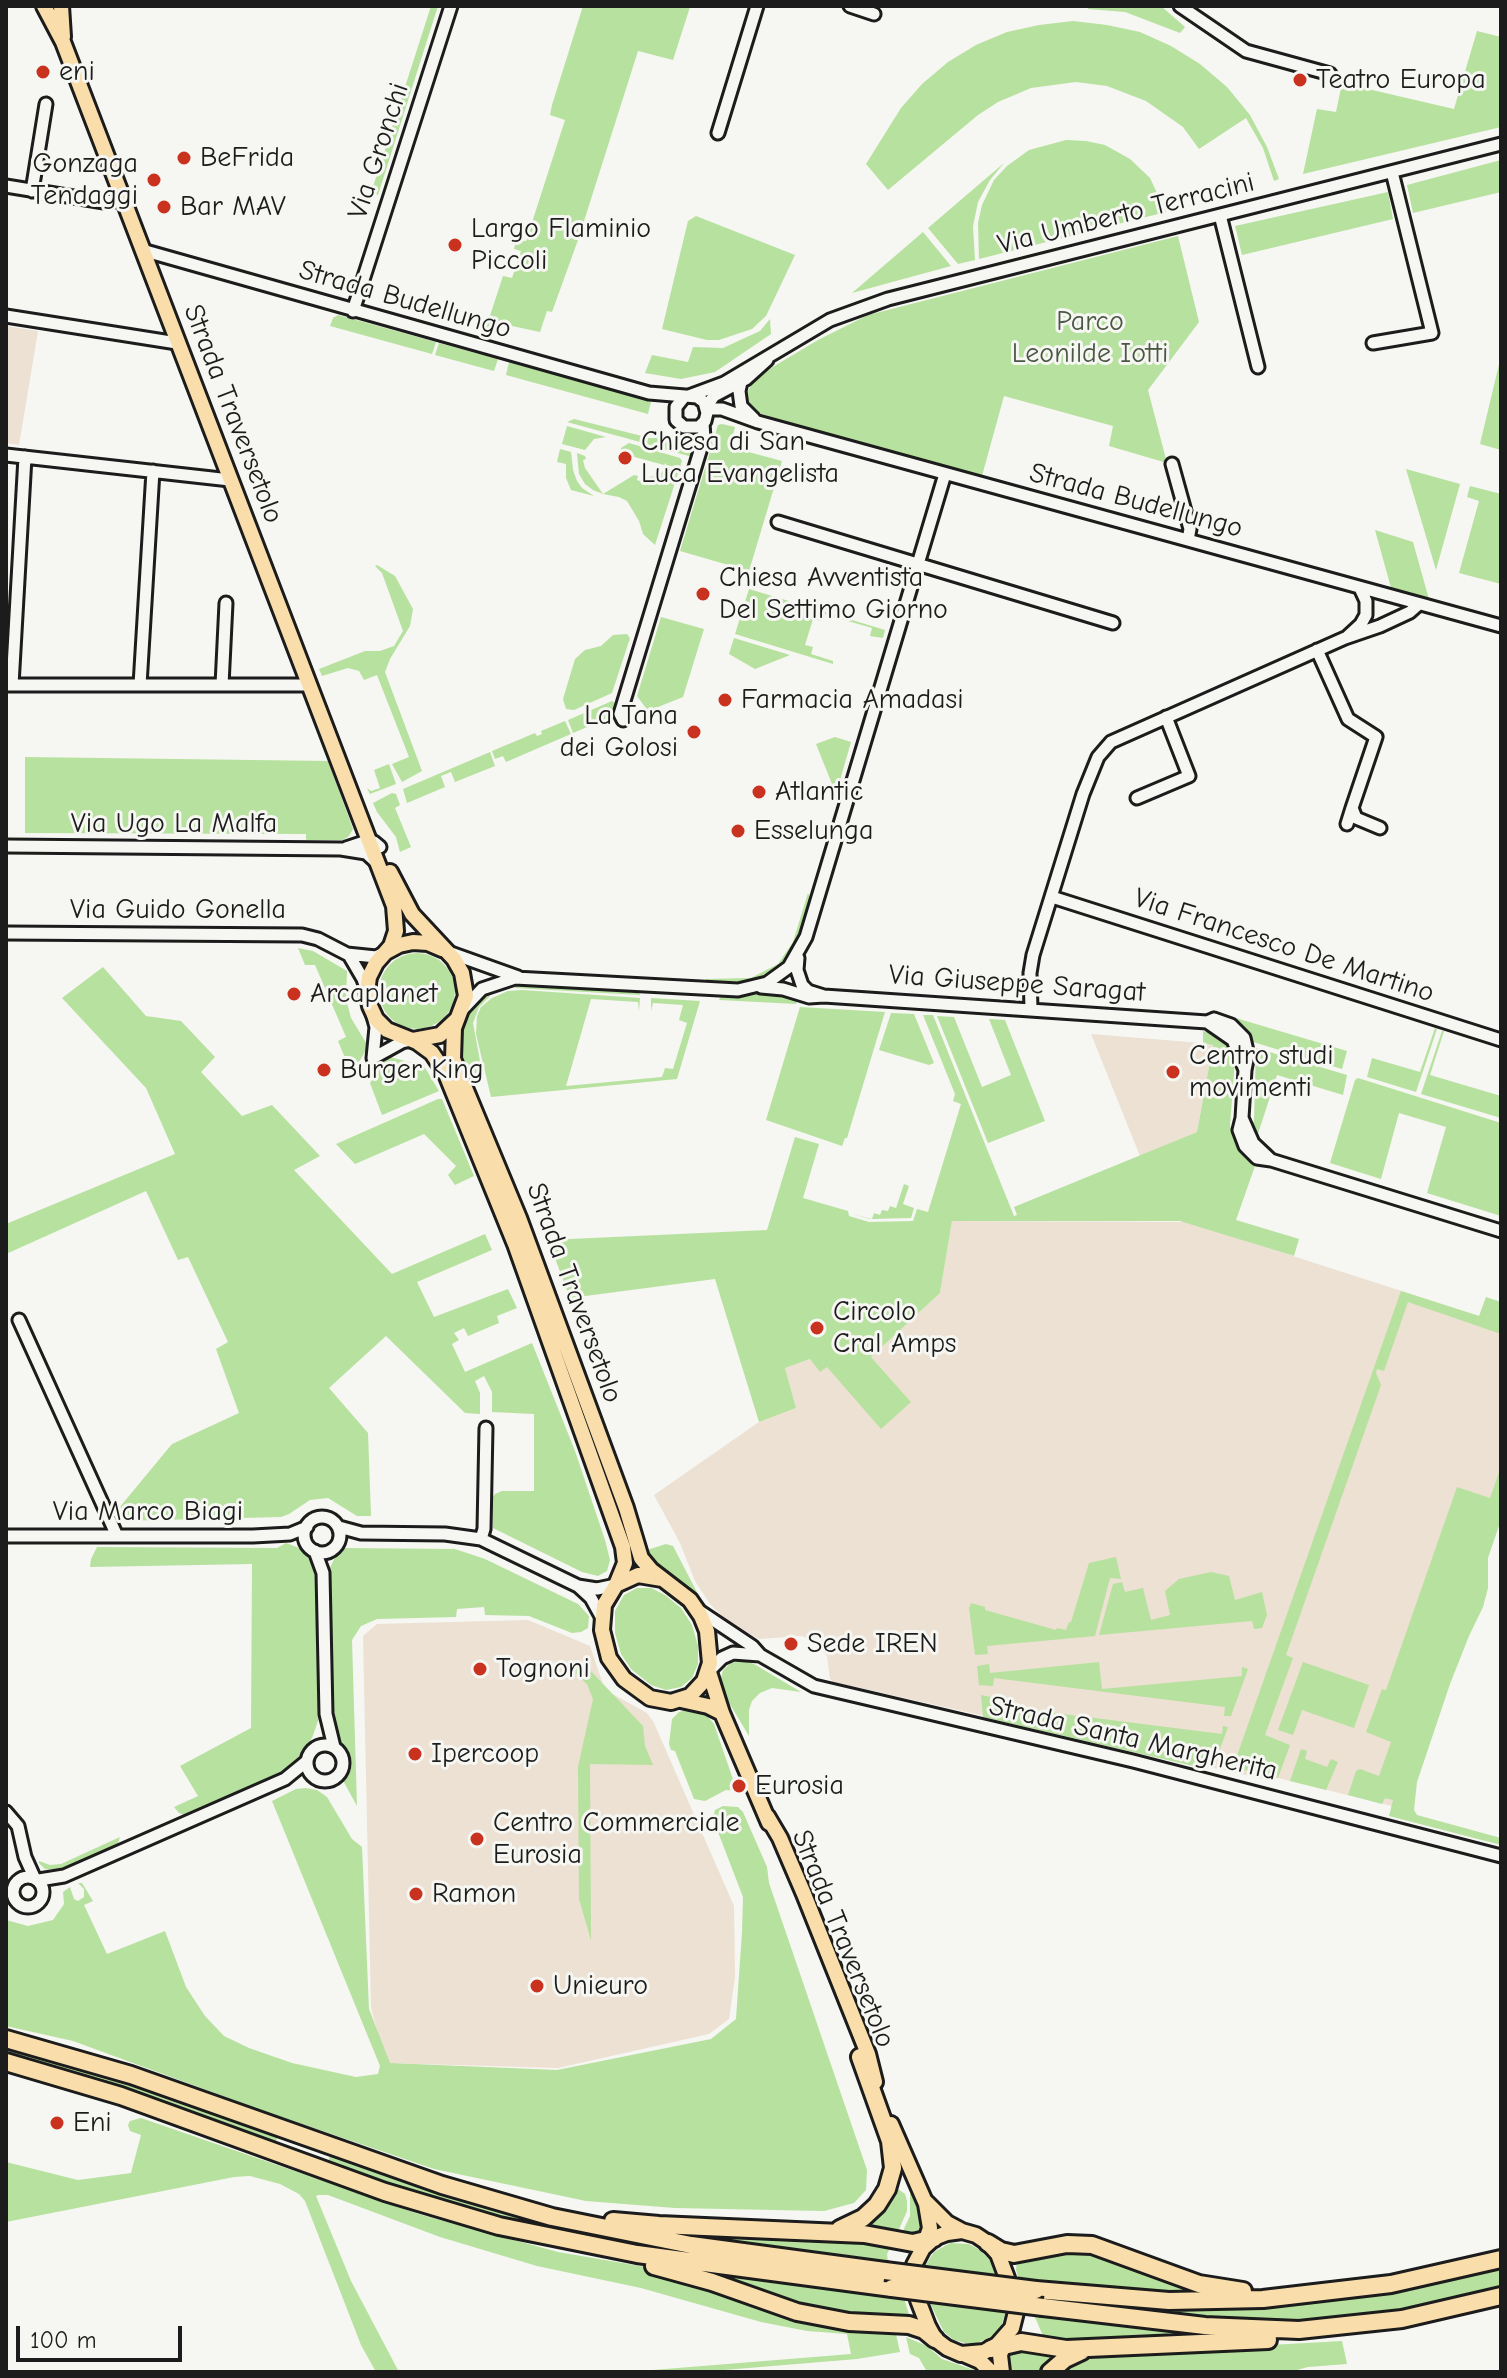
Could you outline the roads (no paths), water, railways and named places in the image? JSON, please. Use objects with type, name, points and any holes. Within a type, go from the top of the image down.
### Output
[{"type":"highway","points":[[6,2039],[190,2095],[463,2192],[552,2217],[691,2245],[1036,2290],[1193,2301],[1287,2297],[1369,2288],[1501,2259]]},
{"type":"highway","points":[[818,2231],[844,2228],[863,2218],[881,2200],[891,2178],[893,2163],[890,2141],[860,2057]]},
{"type":"highway","points":[[6,2062],[143,2104],[408,2200],[522,2232],[649,2255],[1205,2326],[1275,2330],[1356,2326],[1424,2316]]},
{"type":"highway","points":[[463,2192],[640,2224],[864,2234],[928,2243]]},
{"type":"highway","points":[[522,2232],[576,2253],[676,2271],[797,2312],[857,2323],[909,2325],[935,2339]]},
{"type":"highway","points":[[988,2243],[1014,2254],[1067,2244],[1092,2245],[1199,2284],[1227,2290],[1369,2288]]},
{"type":"highway","points":[[1000,2343],[1097,2348],[1351,2336],[1379,2332],[1424,2316],[1501,2296]]},
{"type":"highway","points":[[1050,2372],[1078,2352],[1097,2348]]},
{"type":"main road","name":"Strada Traversetolo","points":[[44,6],[63,42],[371,848],[412,914],[459,966],[465,981],[466,996],[452,1042],[455,1064],[519,1218],[626,1508],[641,1558],[662,1579],[681,1591],[697,1609],[709,1639],[709,1671],[722,1713],[814,1919],[925,2202]]},
{"type":"main road","name":"Strada Traversetolo","points":[[61,6],[63,42]]},
{"type":"main road","name":"Strada Traversetolo","points":[[357,805],[397,919],[394,938],[372,970],[367,992]]},
{"type":"main road","points":[[386,953],[399,945],[413,942],[428,943],[445,951]]},
{"type":"main road","points":[[367,992],[372,1013]]},
{"type":"main road","name":"Strada Traversetolo","points":[[372,1013],[387,1030],[432,1053],[442,1068],[515,1244],[623,1547],[625,1563],[606,1600],[602,1618]]},
{"type":"main road","points":[[411,1040],[440,1035],[459,1015]]},
{"type":"main road","points":[[616,1585],[638,1575],[662,1579]]},
{"type":"main road","points":[[602,1618],[607,1652],[624,1679],[640,1693],[655,1700],[681,1700],[708,1706],[722,1713]]},
{"type":"main road","points":[[681,1700],[698,1690],[709,1671]]},
{"type":"main road","name":"Strada Traversetolo","points":[[767,1816],[773,1841],[860,2057],[875,2080]]},
{"type":"main road","points":[[925,2202],[947,2223],[988,2243],[998,2254],[1007,2278]]},
{"type":"main road","points":[[914,2265],[928,2243],[930,2225],[925,2202]]},
{"type":"main road","points":[[928,2243],[954,2231],[969,2233]]},
{"type":"main road","points":[[918,2300],[935,2339],[947,2348],[980,2361],[991,2372]]},
{"type":"main road","points":[[1002,2372],[1000,2343],[1016,2312]]},
{"type":"main road","points":[[961,2354],[976,2354],[1000,2343]]},
{"type":"street","name":"Via Gronchi","points":[[353,311],[451,6]]},
{"type":"street","points":[[718,133],[757,6]]},
{"type":"street","points":[[850,6],[874,14]]},
{"type":"street","points":[[1180,6],[1246,51],[1330,74]]},
{"type":"street","points":[[32,191],[46,104]]},
{"type":"street","name":"Via Umberto Terracini","points":[[687,397],[724,383],[830,320],[876,302],[1501,144]]},
{"type":"street","points":[[1373,343],[1432,333],[1392,172]]},
{"type":"street","points":[[6,186],[107,203],[123,200]]},
{"type":"street","points":[[1220,215],[1258,367]]},
{"type":"street","name":"Strada Budellungo","points":[[142,250],[656,394],[701,400],[705,415]]},
{"type":"street","points":[[6,316],[177,343]]},
{"type":"street","name":"Via Umberto Terracini","points":[[705,415],[718,393],[741,382],[773,353]]},
{"type":"street","points":[[741,382],[741,406],[758,422]]},
{"type":"street","name":"Strada Budellungo","points":[[656,394],[675,411],[678,423],[690,429],[705,415],[737,416],[1501,626]]},
{"type":"street","points":[[675,411],[678,403],[687,397]]},
{"type":"street","points":[[623,720],[620,714],[704,438],[705,415]]},
{"type":"street","points":[[690,429],[695,438],[696,460]]},
{"type":"street","points":[[6,455],[230,480]]},
{"type":"street","points":[[25,457],[9,685],[310,685]]},
{"type":"street","points":[[1172,464],[1190,529],[1188,540]]},
{"type":"street","points":[[140,685],[153,471]]},
{"type":"street","points":[[824,996],[805,989],[796,966],[945,474]]},
{"type":"street","points":[[778,522],[1113,623]]},
{"type":"street","points":[[1360,588],[1367,609]]},
{"type":"street","points":[[1345,638],[1361,624],[1367,609],[1380,594]]},
{"type":"street","points":[[1394,597],[1396,618]]},
{"type":"street","points":[[222,685],[226,603]]},
{"type":"street","points":[[1031,1009],[1032,961],[1083,794],[1098,757],[1120,736],[1345,638],[1357,636],[1410,612],[1419,604]]},
{"type":"street","points":[[1317,650],[1348,719],[1376,737],[1347,824]]},
{"type":"street","points":[[1137,798],[1189,776],[1166,717]]},
{"type":"street","points":[[1352,808],[1356,818],[1380,828]]},
{"type":"street","name":"Via Ugo La Malfa","points":[[6,846],[371,848]]},
{"type":"street","name":"Via Francesco De Martino","points":[[1052,897],[1501,1040]]},
{"type":"street","name":"Via Guido Gonella","points":[[6,933],[297,934],[318,939],[346,954],[376,957],[386,953]]},
{"type":"street","points":[[445,951],[523,977]]},
{"type":"street","points":[[787,990],[779,984],[782,974],[800,952]]},
{"type":"street","points":[[346,954],[356,966],[367,992]]},
{"type":"street","points":[[753,988],[782,974],[792,973],[799,979]]},
{"type":"street","points":[[459,1015],[482,989],[523,977]]},
{"type":"street","name":"Via Giuseppe Saragat","points":[[523,977],[733,990],[768,987],[809,997],[1222,1021],[1239,1031],[1248,1052],[1240,1135],[1247,1150],[1261,1160],[1271,1160],[1501,1231]]},
{"type":"street","points":[[372,1013],[376,1027],[373,1058],[411,1040]]},
{"type":"street","points":[[19,1320],[117,1536]]},
{"type":"street","points":[[481,1539],[484,1529],[486,1428]]},
{"type":"street","points":[[285,1779],[315,1778],[327,1781],[341,1771],[343,1760],[334,1747],[326,1714],[323,1573],[315,1551],[305,1540],[307,1527],[315,1519],[326,1517],[338,1538]]},
{"type":"street","name":"Via Marco Biagi","points":[[6,1536],[290,1534],[307,1527]]},
{"type":"street","points":[[315,1551],[325,1553],[338,1538],[361,1533],[445,1534],[481,1539],[578,1586],[591,1598],[602,1618]]},
{"type":"street","name":"Via Marco Biagi","points":[[290,1534],[305,1540]]},
{"type":"street","points":[[323,1573],[338,1538]]},
{"type":"street","points":[[578,1586],[597,1589],[616,1585]]},
{"type":"street","name":"Strada Santa Margherita","points":[[697,1609],[752,1646],[760,1655],[814,1686],[1147,1765],[1501,1856]]},
{"type":"street","points":[[709,1671],[722,1658],[733,1653],[760,1655]]},
{"type":"street","points":[[315,1748],[326,1714]]},
{"type":"street","points":[[315,1778],[308,1770],[309,1754],[322,1745],[334,1747]]},
{"type":"street","points":[[12,1887],[24,1876],[37,1879],[64,1876],[285,1779],[307,1761]]},
{"type":"street","points":[[6,1812],[18,1826],[25,1857],[43,1889],[42,1899]]},
{"type":"street","points":[[25,1857],[12,1887],[14,1898],[25,1907]]},
{"type":"street","points":[[6,1907],[35,1906],[64,1876]]},
{"type":"place","name":"eni","points":[[43,72]]},
{"type":"place","name":"Teatro Europa","points":[[1300,80]]},
{"type":"place","name":"BeFrida","points":[[184,158]]},
{"type":"place","name":"Gonzaga Tendaggi","points":[[154,180]]},
{"type":"place","name":"Bar MAV","points":[[164,207]]},
{"type":"place","name":"Largo Flaminio Piccoli","points":[[455,245]]},
{"type":"place","name":"Chiesa di San Luca Evangelista","points":[[625,458]]},
{"type":"place","name":"Chiesa Avventista Del Settimo Giorno","points":[[703,594]]},
{"type":"place","name":"Farmacia Amadasi","points":[[725,700]]},
{"type":"place","name":"La Tana dei Golosi","points":[[694,732]]},
{"type":"place","name":"Atlantic","points":[[759,792]]},
{"type":"place","name":"Esselunga","points":[[738,831]]},
{"type":"place","name":"Arcaplanet","points":[[294,994]]},
{"type":"place","name":"Burger King","points":[[324,1070]]},
{"type":"place","name":"Centro studi movimenti","points":[[1173,1072]]},
{"type":"place","name":"Circolo Cral Amps","points":[[817,1328]]},
{"type":"place","name":"Sede IREN","points":[[791,1644]]},
{"type":"place","name":"Tognoni","points":[[480,1669]]},
{"type":"place","name":"Ipercoop","points":[[415,1754]]},
{"type":"place","name":"Eurosia","points":[[739,1786]]},
{"type":"place","name":"Centro Commerciale Eurosia","points":[[477,1839]]},
{"type":"place","name":"Ramon","points":[[416,1894]]},
{"type":"place","name":"Unieuro","points":[[537,1986]]},
{"type":"place","name":"Eni","points":[[57,2123]]},
{"type":"park label","name":"Parco Leonilde Iotti","points":[[1090,338]]}]
